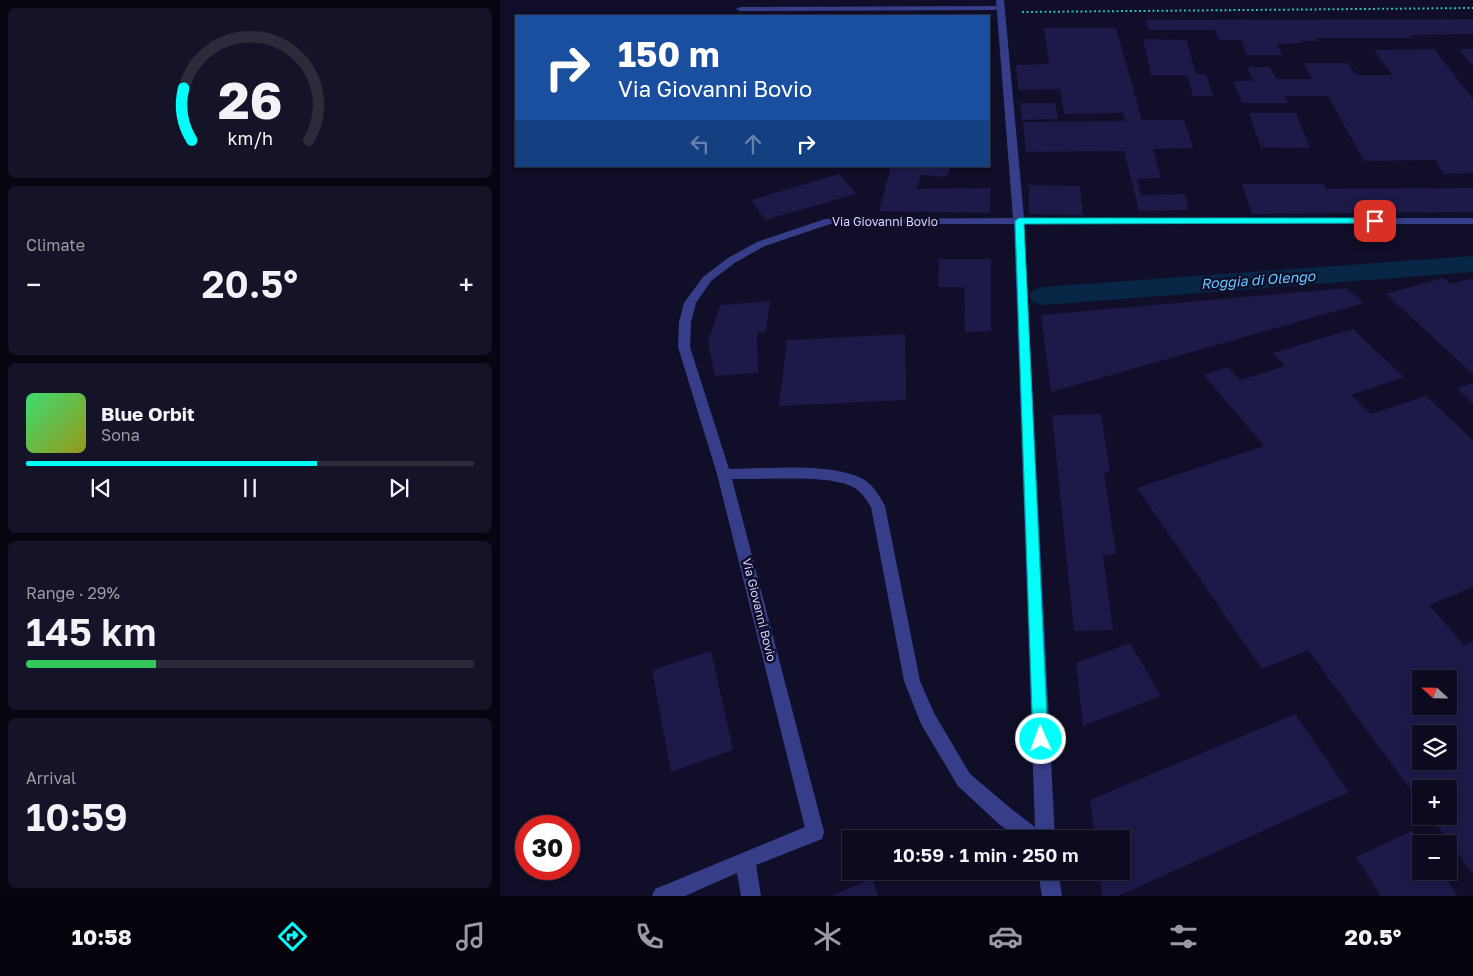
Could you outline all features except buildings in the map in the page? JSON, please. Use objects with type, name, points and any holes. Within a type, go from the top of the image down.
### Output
[{"type":"street","points":[[740,10],[1001,7],[1019,221],[1045,830]]},
{"type":"street","name":"Via Giovanni Bovio","points":[[745,860],[815,832],[724,474],[684,347],[685,322],[690,303],[707,279],[732,260],[761,244],[829,221],[1473,220]]},
{"type":"street","points":[[724,474],[839,476],[858,483],[868,492],[878,506],[912,682],[927,718],[964,780],[1024,830]]},
{"type":"street","points":[[662,896],[745,860],[751,896]]},
{"type":"street","points":[[1049,880],[1052,896]]},
{"type":"path","points":[[1001,7],[1473,8]]},
{"type":"waterway","name":"Roggia di Olengo","points":[[1043,296],[1473,264]]},
{"type":"route","points":[[1041,739],[1019,221],[1375,221]]}]
